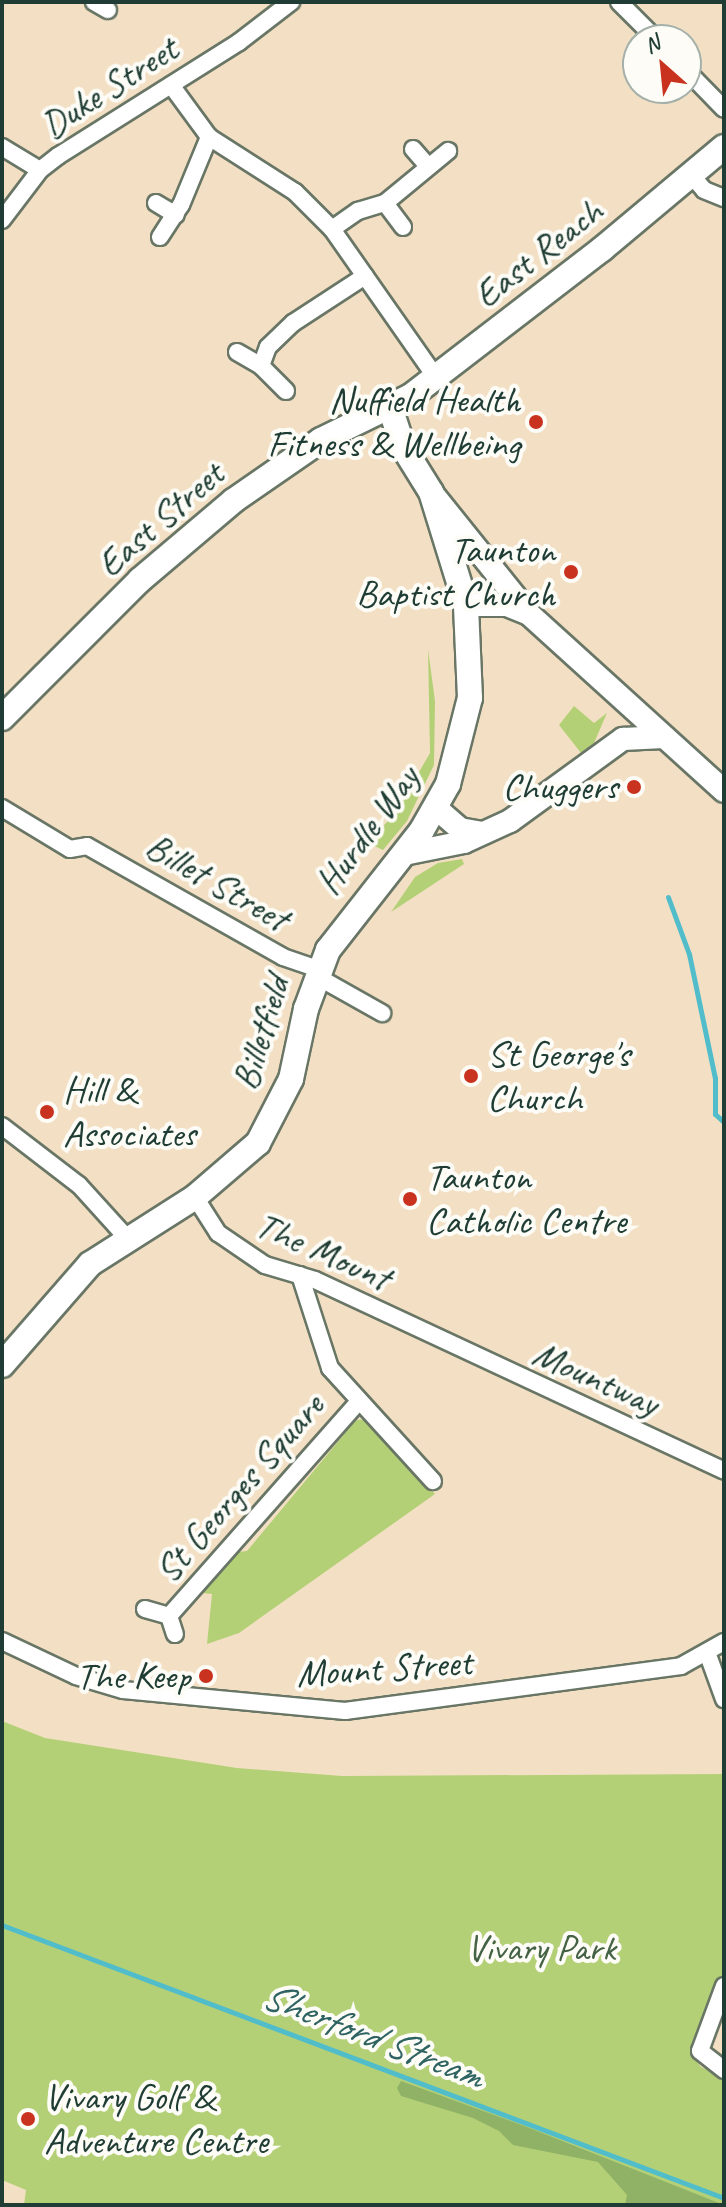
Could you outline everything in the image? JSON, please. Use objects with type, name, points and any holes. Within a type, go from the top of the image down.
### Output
[{"type":"main road","name":"East Reach","points":[[391,409],[692,176],[724,147]]},
{"type":"main road","name":"Hurdle Way","points":[[317,973],[339,931],[404,854],[436,808],[463,739],[470,698],[466,605],[431,492],[403,447],[391,409]]},
{"type":"main road","name":"East Street","points":[[2,718],[203,525],[321,440],[391,409]]},
{"type":"main road","points":[[431,492],[529,614],[724,791]]},
{"type":"main road","points":[[466,605],[507,605],[529,614]]},
{"type":"main road","points":[[623,702],[623,739]]},
{"type":"main road","points":[[404,854],[483,833],[510,821],[623,739],[639,734],[664,737]]},
{"type":"main road","points":[[436,808],[460,829],[483,833]]},
{"type":"main road","name":"Billetfield","points":[[2,1365],[90,1264],[195,1197],[239,1164],[278,1110],[293,1071],[317,973]]},
{"type":"street","name":"Duke Street","points":[[2,220],[40,170],[291,2]]},
{"type":"street","points":[[619,2],[641,24]]},
{"type":"street","points":[[171,85],[209,137],[295,192],[332,229],[435,376]]},
{"type":"street","points":[[702,86],[724,109]]},
{"type":"street","points":[[160,237],[176,215],[209,137]]},
{"type":"street","points":[[2,147],[40,170]]},
{"type":"street","points":[[413,149],[428,166]]},
{"type":"street","points":[[332,229],[358,211],[385,203],[448,151]]},
{"type":"street","points":[[692,176],[704,190],[724,198]]},
{"type":"street","points":[[156,203],[176,215]]},
{"type":"street","points":[[385,203],[403,227]]},
{"type":"street","points":[[261,366],[281,333],[365,276]]},
{"type":"street","points":[[237,352],[261,366],[286,391]]},
{"type":"street","name":"Billet Street","points":[[2,808],[70,849],[87,846],[283,957],[317,973],[382,1013]]},
{"type":"street","points":[[2,1126],[79,1185],[128,1239]]},
{"type":"street","name":"The Mount","points":[[195,1197],[218,1233],[235,1249],[265,1265],[300,1275],[442,1343]]},
{"type":"street","name":"St Georges Square","points":[[169,1616],[359,1401],[330,1368],[300,1275]]},
{"type":"street","name":"Mountway","points":[[442,1343],[724,1471]]},
{"type":"street","points":[[359,1401],[433,1481]]},
{"type":"street","name":"St Georges Square","points":[[145,1609],[169,1616]]},
{"type":"street","name":"St Georges Square","points":[[169,1616],[175,1634]]},
{"type":"street","name":"Mount Street","points":[[2,1641],[76,1676],[123,1690],[345,1711],[603,1680],[681,1666],[708,1655],[724,1642]]},
{"type":"street","points":[[708,1655],[724,1699]]},
{"type":"street","points":[[724,1986],[701,2036],[700,2051],[724,2070]]},
{"type":"green space","points":[[428,649],[435,701],[434,765],[407,821],[383,850],[368,843],[396,812],[430,753]]},
{"type":"green space","points":[[574,706],[594,723],[607,713],[594,743],[581,753],[559,725]]},
{"type":"green space","points":[[462,859],[464,864],[391,912],[415,877],[438,863]]},
{"type":"green space","points":[[367,1419],[435,1494],[239,1633],[207,1644],[212,1594],[202,1593],[238,1552],[247,1551],[356,1420]]},
{"type":"green space","name":"Vivary Park","points":[[2,1721],[45,1738],[237,1768],[342,1776],[724,1774],[724,1972],[691,2054],[701,2067],[724,2078],[724,2205],[24,2205],[26,2190],[2,2180]]},
{"type":"green space","points":[[401,2081],[724,2205],[625,2205],[627,2195],[598,2162],[513,2145],[499,2131],[473,2118],[401,2096],[397,2088]]},
{"type":"waterway","points":[[668,897],[689,954],[715,1078],[715,1114],[724,1122]]},
{"type":"waterway","name":"Sherford Stream","points":[[2,1925],[724,2198]]},
{"type":"place","name":"Nuffield Health Fitness & Wellbeing","points":[[536,422]]},
{"type":"place","name":"Taunton Baptist Church","points":[[571,572]]},
{"type":"place","name":"Chuggers","points":[[634,787]]},
{"type":"place","name":"St George's Church","points":[[471,1076]]},
{"type":"place","name":"Hill & Associates","points":[[47,1112]]},
{"type":"place","name":"Taunton Catholic Centre","points":[[410,1199]]},
{"type":"place","name":"The Keep","points":[[206,1676]]},
{"type":"place","name":"Vivary Golf & Adventure Centre","points":[[28,2119]]}]
